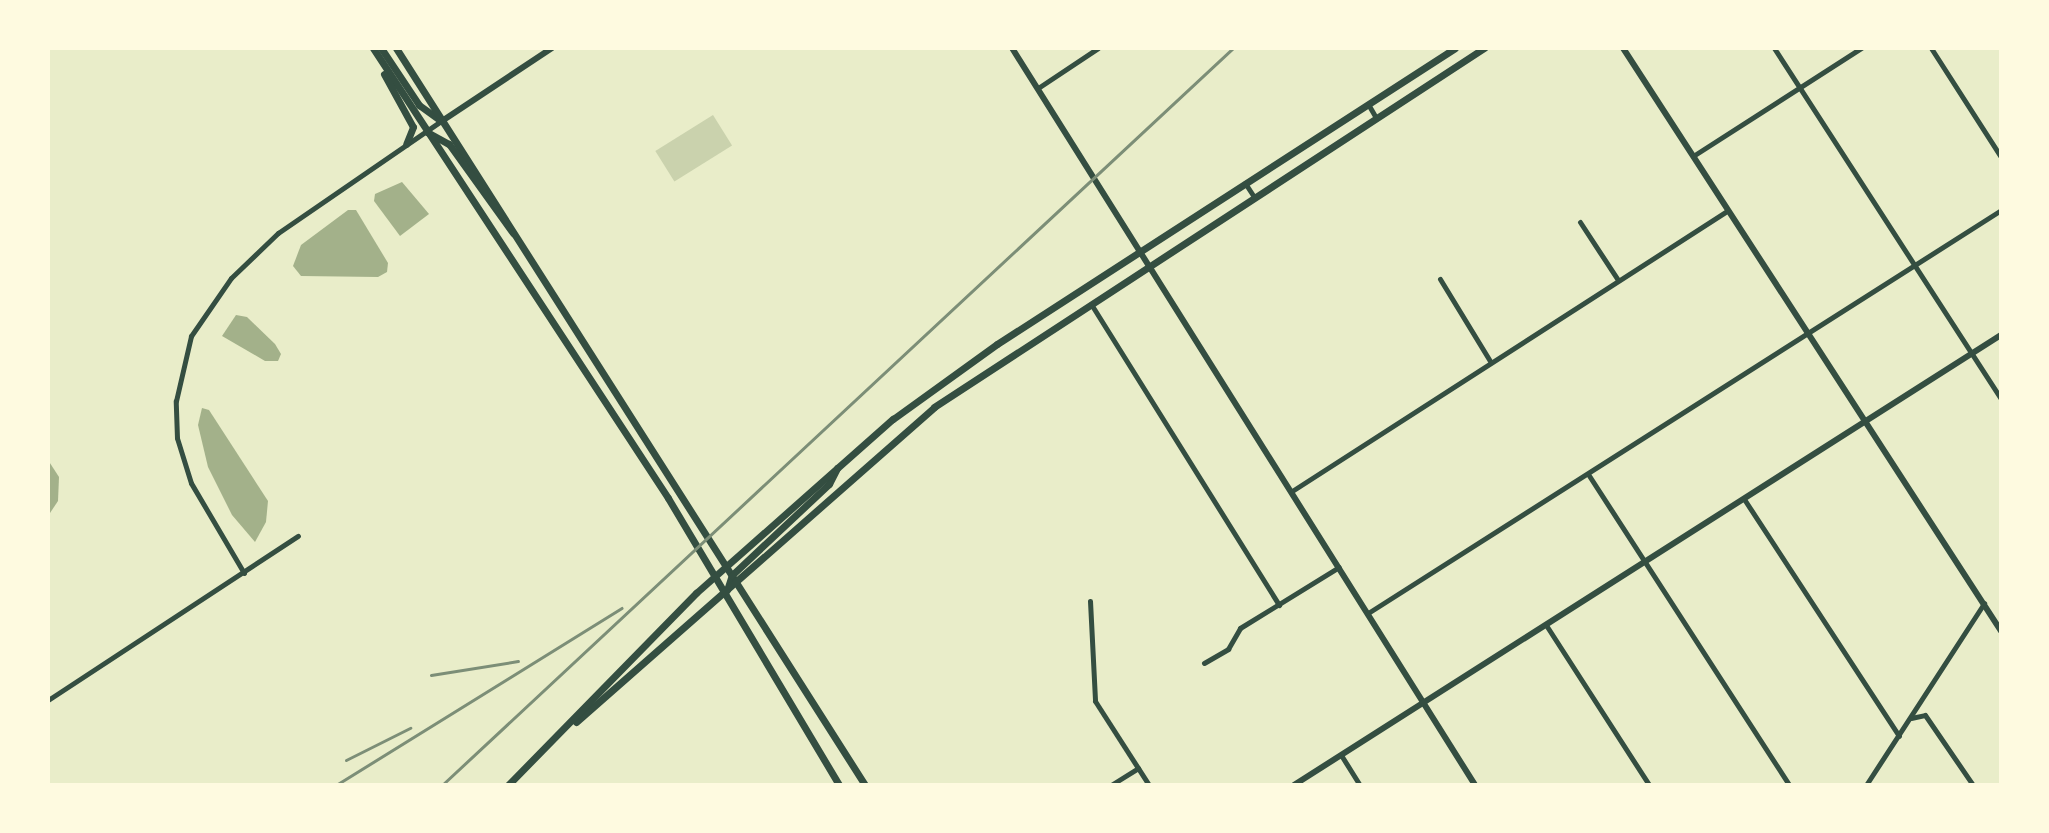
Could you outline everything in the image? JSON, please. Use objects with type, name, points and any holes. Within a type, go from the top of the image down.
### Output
[{"type":"main road","points":[[371,48],[715,575],[839,785]]},
{"type":"main road","points":[[371,48],[413,127],[406,144]]},
{"type":"main road","points":[[381,48],[419,105],[442,121]]},
{"type":"main road","points":[[396,48],[865,785]]},
{"type":"main road","points":[[508,785],[715,575],[837,467],[954,373],[1455,48]]},
{"type":"main road","points":[[735,578],[903,431],[1090,302],[1482,49]]},
{"type":"main road","points":[[425,131],[449,144],[504,227],[516,235]]},
{"type":"main road","points":[[558,736],[726,593],[735,578],[829,484],[837,467]]},
{"type":"street","points":[[244,573],[191,483],[177,438],[176,401],[191,336],[231,278],[278,233],[552,48]]},
{"type":"street","points":[[1012,48],[1475,785]]},
{"type":"street","points":[[1038,88],[1098,48]]},
{"type":"street","points":[[1623,48],[2001,631]]},
{"type":"street","points":[[1774,48],[1917,264],[2001,399]]},
{"type":"street","points":[[1692,157],[1861,48]]},
{"type":"street","points":[[1931,48],[2001,157]]},
{"type":"street","points":[[1368,104],[1376,118]]},
{"type":"street","points":[[1245,183],[1254,197]]},
{"type":"street","points":[[1368,613],[2001,210]]},
{"type":"street","points":[[1292,491],[1727,211]]},
{"type":"street","points":[[1580,222],[1618,280]]},
{"type":"street","points":[[1440,279],[1490,361]]},
{"type":"street","points":[[1090,302],[1279,605]]},
{"type":"street","points":[[1294,785],[2001,335]]},
{"type":"street","points":[[1588,474],[1789,785]]},
{"type":"street","points":[[1744,499],[1899,736]]},
{"type":"street","points":[[48,700],[298,536]]},
{"type":"street","points":[[1204,663],[1228,649],[1240,628],[1339,567]]},
{"type":"street","points":[[1090,601],[1095,701],[1149,785]]},
{"type":"street","points":[[1866,785],[1984,603]]},
{"type":"street","points":[[1546,625],[1649,785]]},
{"type":"street","points":[[1911,718],[1925,715],[1973,785]]},
{"type":"street","points":[[1341,755],[1360,785]]},
{"type":"street","points":[[1111,785],[1138,768]]},
{"type":"shaded area","points":[[713,115],[732,146],[674,182],[655,151]]},
{"type":"shaded area","points":[[402,182],[429,214],[400,236],[374,201],[375,194]]},
{"type":"shaded area","points":[[348,210],[356,210],[388,263],[387,272],[378,277],[301,276],[293,266],[301,245]]},
{"type":"shaded area","points":[[236,315],[247,317],[275,344],[281,354],[278,361],[265,361],[222,336]]},
{"type":"shaded area","points":[[202,408],[209,410],[268,501],[266,522],[255,542],[232,515],[208,467],[198,425]]},
{"type":"shaded area","points":[[48,460],[59,477],[58,501],[48,516]]},
{"type":"railway","points":[[442,785],[1233,48]]},
{"type":"railway","points":[[336,785],[622,608]]},
{"type":"railway","points":[[431,675],[518,661]]},
{"type":"railway","points":[[346,760],[410,728]]}]
